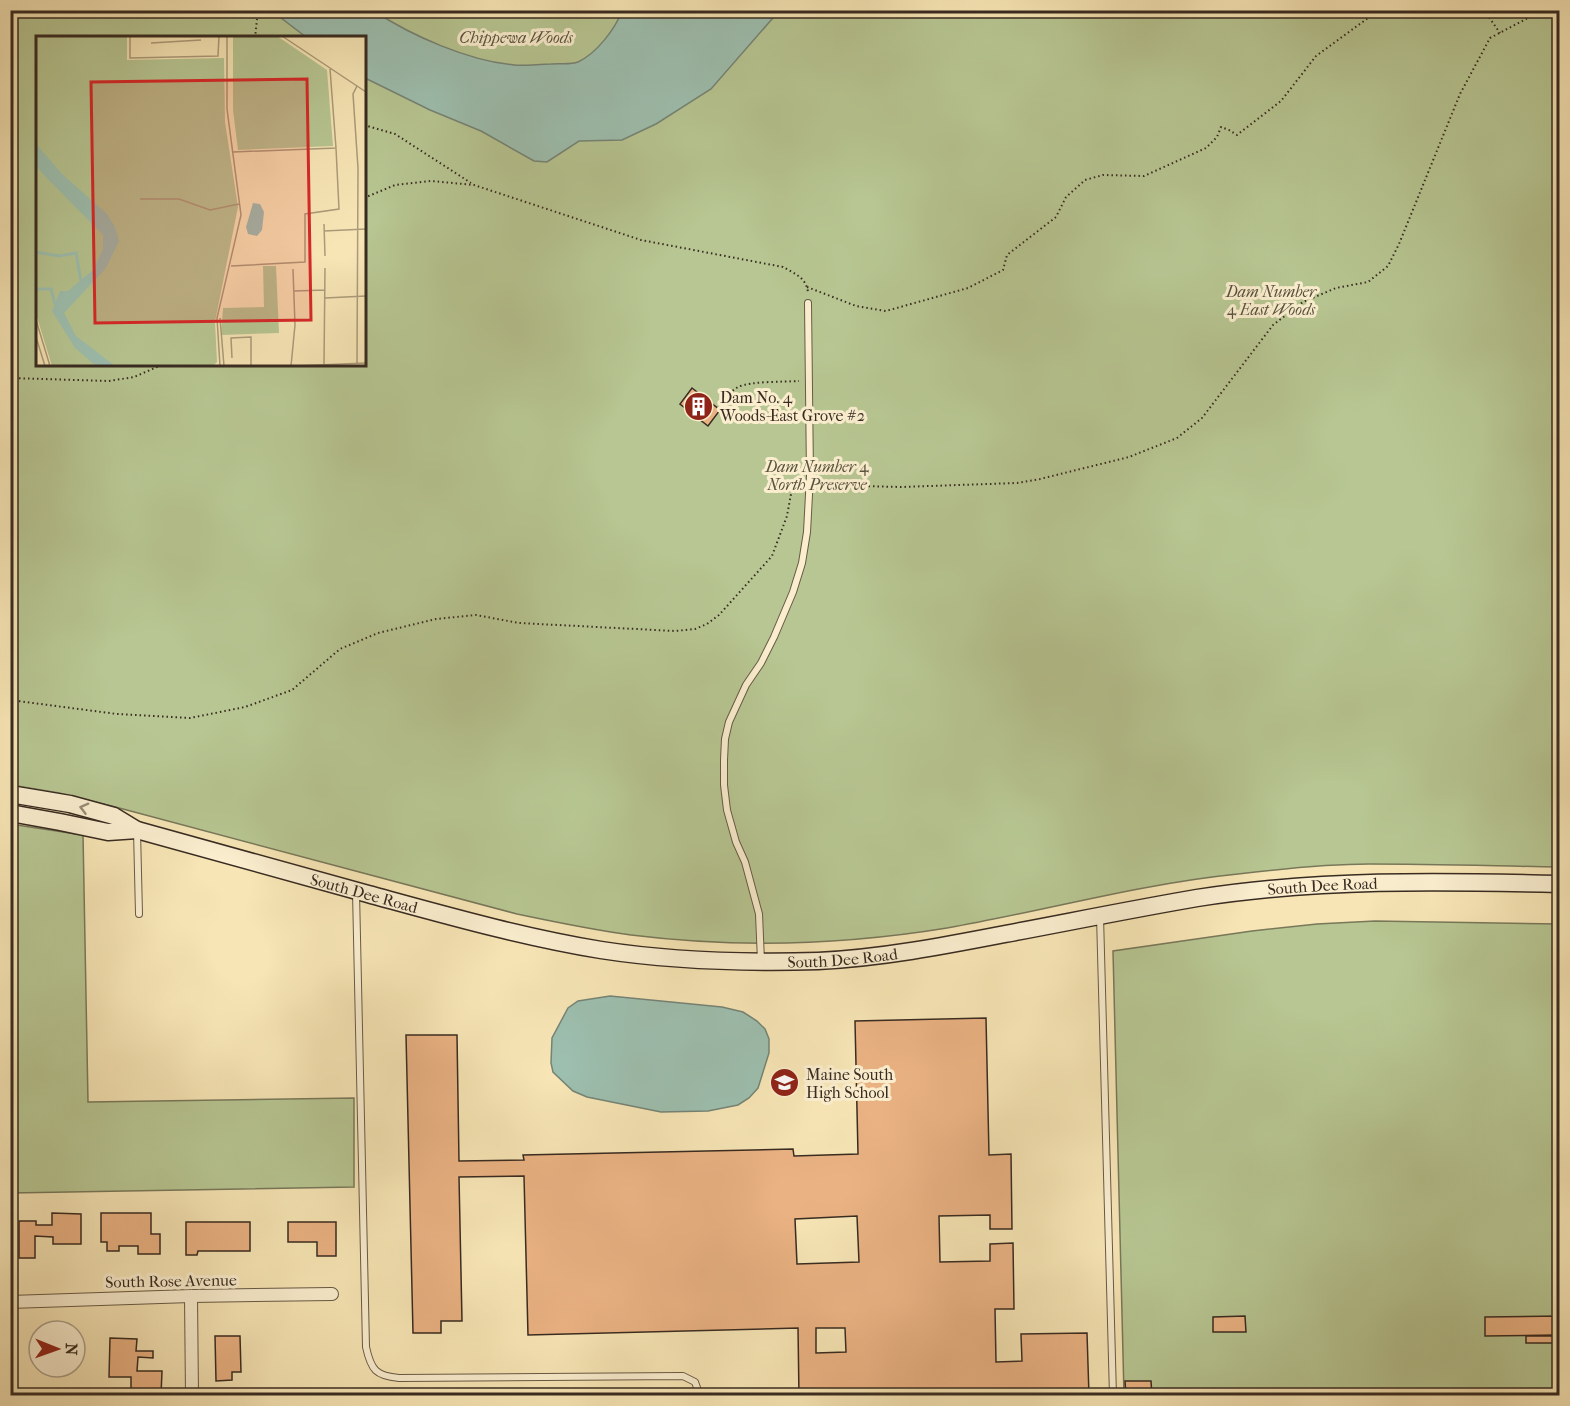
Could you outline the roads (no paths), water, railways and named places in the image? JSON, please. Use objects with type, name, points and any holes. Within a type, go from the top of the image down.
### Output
[{"type":"main road","name":"South Dee Road","points":[[10,794],[70,804],[114,816],[137,830],[485,926],[604,950],[688,959],[761,962],[821,961],[895,954],[1200,898],[1285,888],[1385,882],[1468,881],[1560,884]]},
{"type":"main road","name":"South Dee Road","points":[[10,813],[108,832],[137,830]]},
{"type":"street","name":"South Rose Avenue","points":[[10,1302],[332,1294]]},
{"type":"street","points":[[190,1296],[192,1395]]},
{"type":"lane","points":[[761,962],[759,914],[745,862],[736,842],[727,810],[724,785],[725,739],[729,722],[746,685],[761,663],[774,637],[793,592],[802,563],[807,532],[810,476],[808,303]]},
{"type":"lane","points":[[137,830],[139,914]]},
{"type":"lane","points":[[356,891],[366,1347],[373,1368],[386,1377],[399,1378],[683,1376],[695,1382],[700,1395]]},
{"type":"lane","points":[[1100,915],[1113,1395]]},
{"type":"place","name":"Dam No. 4 Woods-East Grove #2","points":[[699,406]]},
{"type":"place","name":"Maine South High School","points":[[785,1083]]},
{"type":"park label","name":"Chippewa Woods","points":[[516,37]]},
{"type":"park label","name":"Dam Number 4 East Woods","points":[[1271,300]]},
{"type":"park label","name":"Dam Number 4 North Preserve","points":[[817,475]]}]
